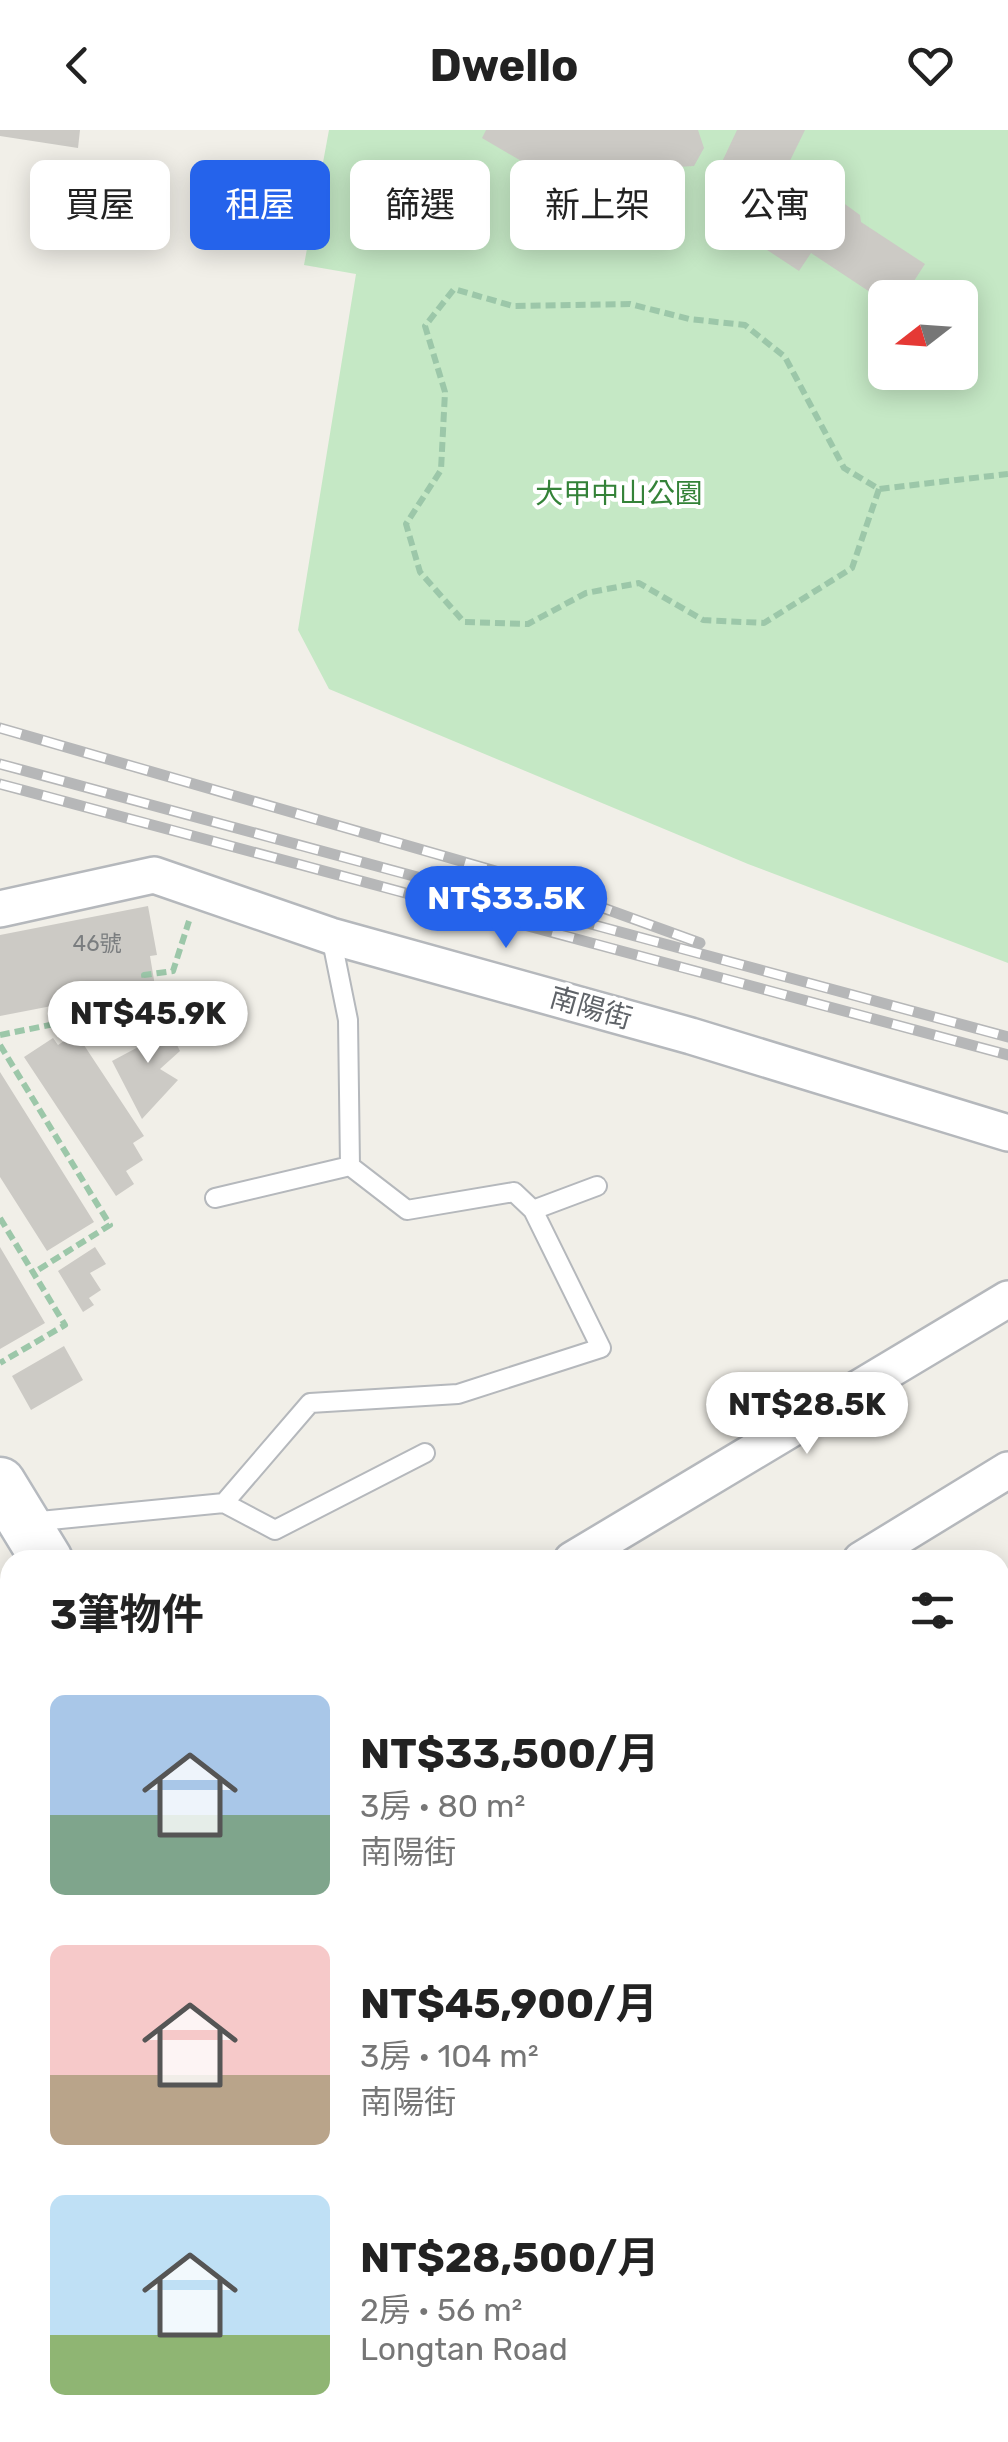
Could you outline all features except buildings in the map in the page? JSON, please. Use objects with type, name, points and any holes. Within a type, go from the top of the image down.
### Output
[{"type":"street","name":"南陽街","points":[[0,909],[154,875],[331,936],[691,1036],[1008,1133]]},
{"type":"street","points":[[589,1550],[1008,1299]]},
{"type":"street","points":[[876,1550],[1008,1470]]},
{"type":"lane","points":[[331,936],[348,1020],[350,1166]]},
{"type":"lane","points":[[215,1198],[350,1166]]},
{"type":"lane","points":[[224,1504],[310,1402],[458,1394],[601,1348],[532,1210],[514,1192],[406,1210],[350,1166]]},
{"type":"lane","points":[[532,1210],[597,1186]]},
{"type":"lane","points":[[24,1522],[224,1504],[274,1530],[425,1454]]},
{"type":"path","points":[[879,489],[852,568],[764,624],[703,620],[639,584],[586,593],[528,624],[464,622],[420,572],[406,524],[440,470],[445,392],[424,326],[454,288],[513,306],[630,304],[689,319],[745,326],[785,357],[844,468],[879,489],[1008,474]]},
{"type":"path","points":[[0,1035],[149,1005],[144,975],[173,971],[199,890]]},
{"type":"path","points":[[0,1045],[110,1225],[33,1273]]},
{"type":"path","points":[[0,1218],[66,1324],[0,1363]]},
{"type":"green space","name":"大甲中山公園","points":[[329,130],[1008,130],[1008,963],[748,864],[329,689],[298,630],[356,274],[304,265],[307,250],[330,250],[330,160],[323,160]]},
{"type":"railway","points":[[0,728],[523,879],[700,943]]},
{"type":"railway","points":[[0,764],[1008,1037]]},
{"type":"railway","points":[[0,784],[1008,1055]]}]
